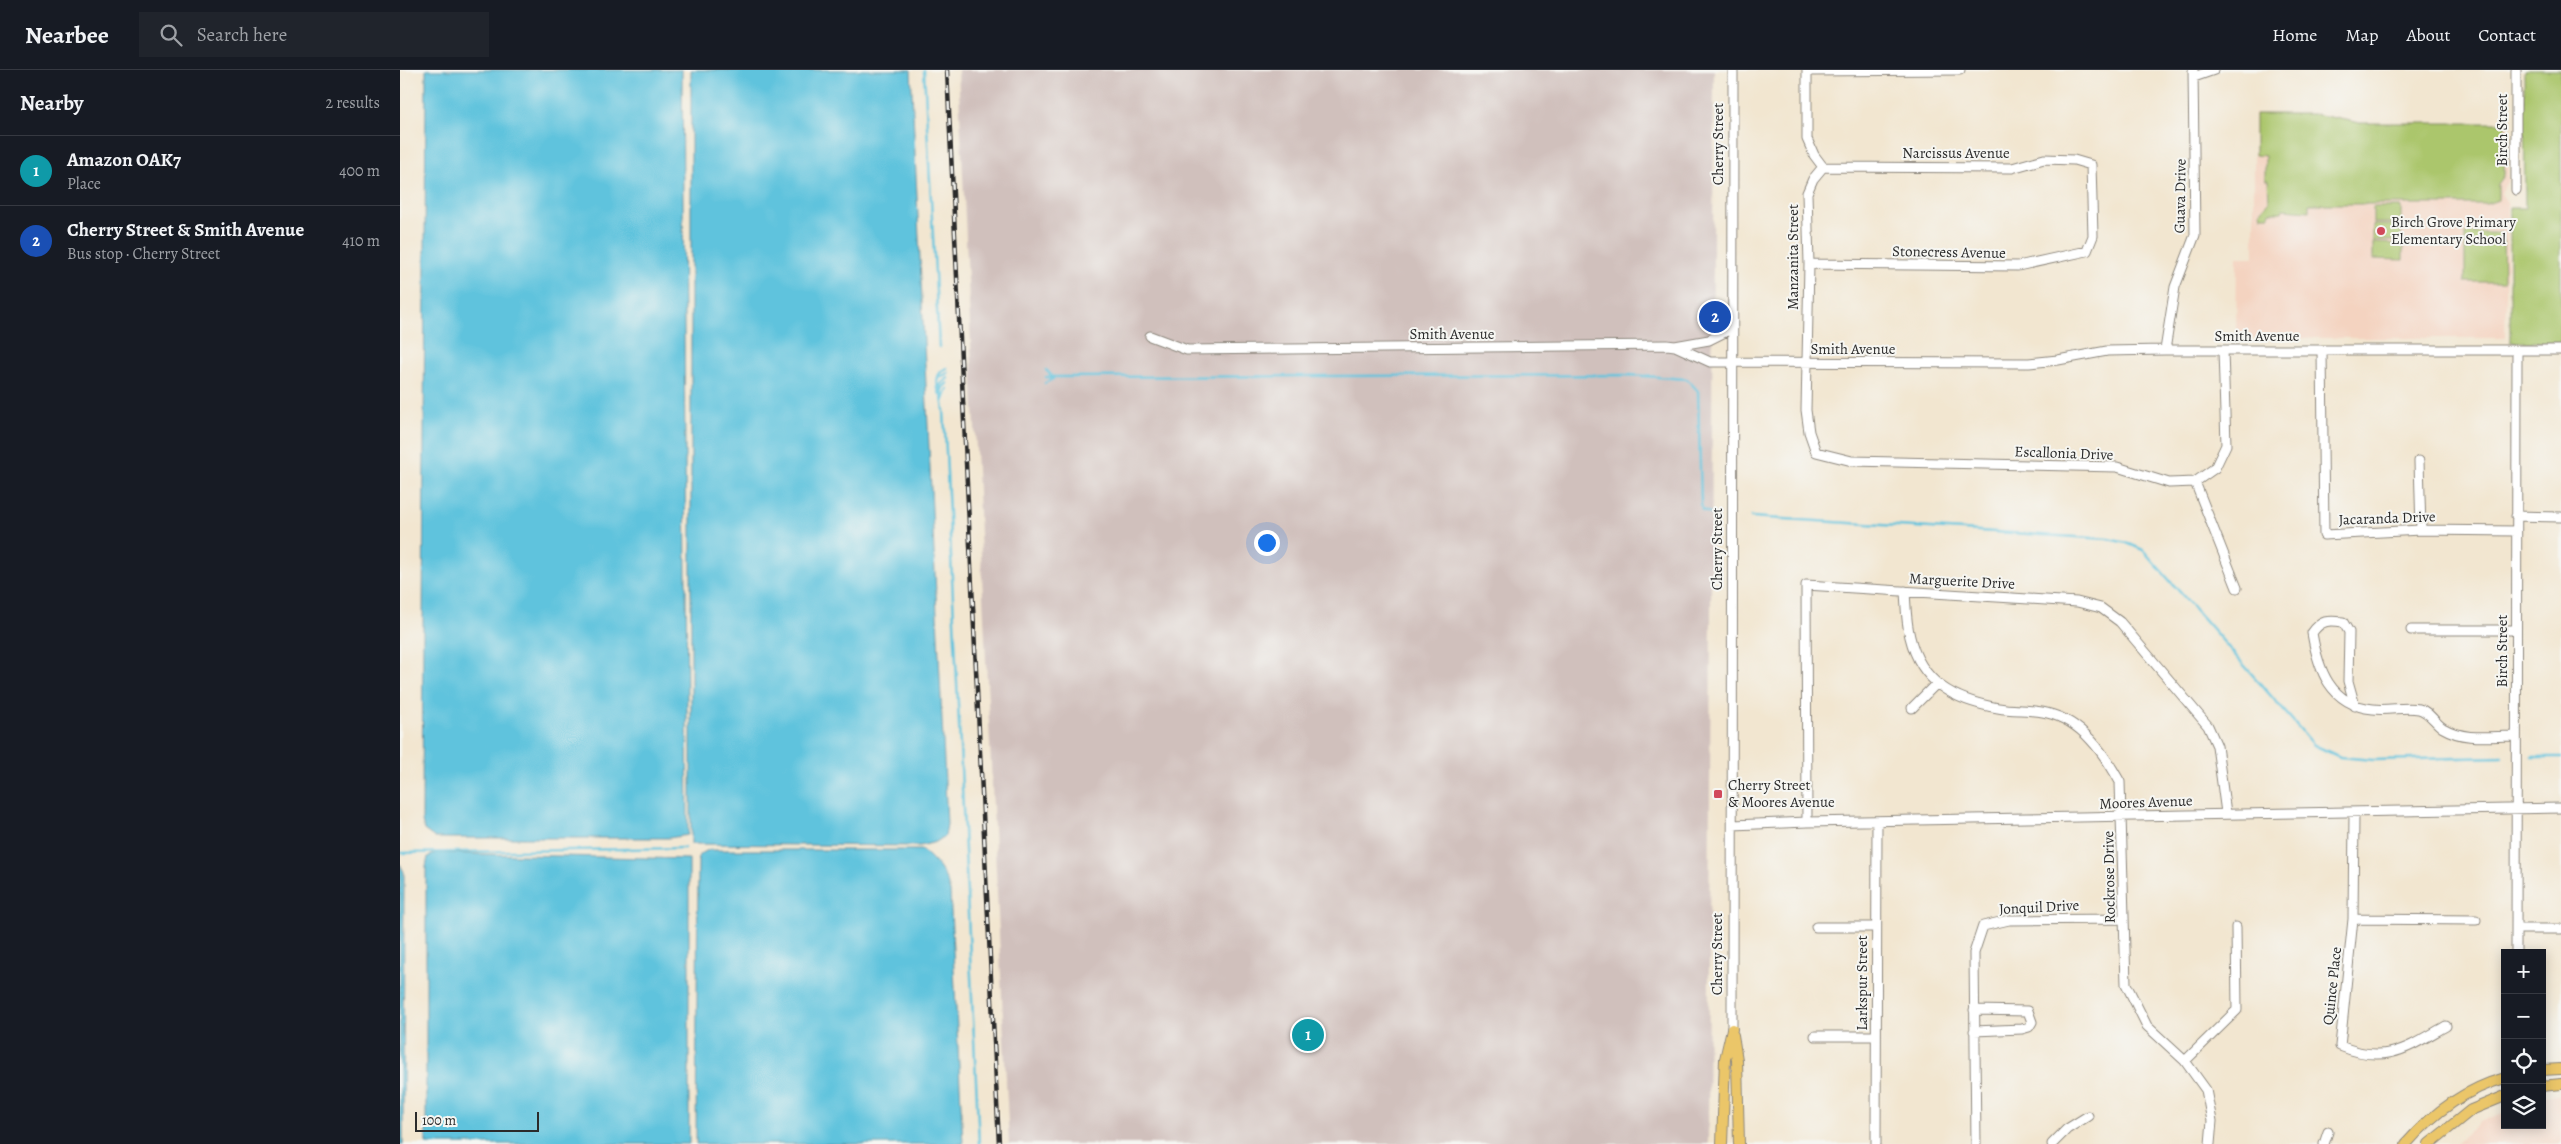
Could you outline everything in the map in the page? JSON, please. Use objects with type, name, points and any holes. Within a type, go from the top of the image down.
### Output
[{"type":"main road","name":"Cherry Street","points":[[1722,1144],[1725,1059],[1732,1029]]},
{"type":"main road","name":"Cherry Street","points":[[1732,1029],[1737,1060],[1739,1144]]},
{"type":"main road","points":[[2546,1070],[2561,1069]]},
{"type":"main road","points":[[2406,1144],[2447,1106],[2478,1088],[2501,1079]]},
{"type":"main road","points":[[2546,1086],[2561,1084]]},
{"type":"main road","points":[[2429,1144],[2471,1110],[2501,1098]]},
{"type":"street","name":"Cherry Street","points":[[1732,1029],[1733,70]]},
{"type":"street","points":[[1823,167],[1814,156],[1807,139],[1807,71],[1960,70]]},
{"type":"street","points":[[2194,73],[2214,70]]},
{"type":"street","name":"Birch Street","points":[[2516,70],[2516,190]]},
{"type":"street","name":"Guava Drive","points":[[2165,350],[2175,287],[2195,235],[2194,73]]},
{"type":"street","name":"Narcissus Avenue","points":[[1823,167],[2012,168],[2044,159],[2074,160],[2091,165],[2093,236],[2087,250]]},
{"type":"street","name":"Manzanita Street","points":[[1816,452],[1809,432],[1806,410],[1809,264],[1807,193],[1813,179],[1823,167]]},
{"type":"street","name":"Stonecress Avenue","points":[[1809,264],[2018,266],[2087,250]]},
{"type":"street","points":[[1675,346],[1709,340],[1733,328]]},
{"type":"street","name":"Smith Avenue","points":[[1150,336],[1187,350],[1675,346],[1710,362],[1807,363],[2029,363],[2058,360],[2107,350],[2561,350]]},
{"type":"street","points":[[2223,350],[2226,446],[2215,468],[2195,482],[2237,588]]},
{"type":"street","name":"Jacaranda Drive","points":[[2322,350],[2324,535],[2421,530],[2516,531]]},
{"type":"street","name":"Birch Street","points":[[2516,949],[2515,630],[2517,350]]},
{"type":"street","name":"Escallonia Drive","points":[[1816,452],[1852,461],[2117,467],[2169,483],[2195,482]]},
{"type":"street","points":[[2419,461],[2421,530]]},
{"type":"street","points":[[2516,516],[2561,517]]},
{"type":"street","name":"Marguerite Drive","points":[[1807,822],[1806,585],[2077,602],[2101,608],[2120,622],[2208,726],[2217,746],[2226,813]]},
{"type":"street","name":"Rockrose Drive","points":[[1905,591],[1909,636],[1917,659],[1936,684],[1967,701],[2000,708],[2048,713],[2077,728],[2104,753],[2120,782],[2126,984],[2148,1026],[2185,1061],[2206,1090],[2212,1121],[2210,1144]]},
{"type":"street","points":[[2355,706],[2348,681],[2349,632],[2343,622],[2330,620],[2319,624],[2312,633],[2316,661],[2329,686],[2355,706],[2373,709],[2420,709],[2443,728],[2464,737],[2515,736]]},
{"type":"street","points":[[2411,630],[2515,630]]},
{"type":"street","points":[[1912,708],[1936,684]]},
{"type":"street","name":"Moores Avenue","points":[[1733,825],[2226,813],[2354,814],[2561,808]]},
{"type":"street","name":"Quince Place","points":[[2354,814],[2352,918],[2340,1046],[2357,1053],[2380,1056],[2400,1052],[2446,1026]]},
{"type":"street","name":"Larkspur Street","points":[[1876,1144],[1877,821]]},
{"type":"street","points":[[2352,918],[2476,920]]},
{"type":"street","name":"Jonquil Drive","points":[[1976,1144],[1974,953],[1983,926],[2009,920],[2123,919]]},
{"type":"street","points":[[1816,927],[1876,927]]},
{"type":"street","points":[[2185,1061],[2237,1010],[2236,927]]},
{"type":"street","points":[[2516,929],[2561,929]]},
{"type":"street","points":[[1974,1010],[2028,1011],[2032,1022],[2029,1027],[2022,1029],[1974,1031]]},
{"type":"street","points":[[1816,1036],[1875,1036]]},
{"type":"street","points":[[2052,1144],[2067,1129],[2088,1116]]},
{"type":"street","points":[[2324,1144],[2328,1132]]},
{"type":"shaded area","points":[[958,70],[1714,70],[1708,1144],[1009,1144]]},
{"type":"shaded area","name":"Birch Grove Primary Elementary School","points":[[2254,113],[2315,113],[2360,122],[2508,123],[2508,180],[2501,193],[2508,205],[2505,338],[2236,338],[2237,257],[2254,257]]},
{"type":"shaded area","points":[[2561,1095],[2561,1144],[2455,1144],[2480,1122],[2501,1114],[2501,1129],[2546,1129],[2546,1096]]},
{"type":"green space","points":[[2524,70],[2561,70],[2561,342],[2510,342],[2510,208],[2525,208]]},
{"type":"green space","points":[[2255,114],[2315,114],[2360,123],[2505,123],[2504,176],[2498,184],[2498,200],[2487,204],[2309,204],[2309,211],[2283,209],[2282,212],[2270,212],[2269,216],[2261,216],[2260,212],[2269,202],[2268,180],[2265,180],[2265,156],[2255,155]]},
{"type":"green space","points":[[2373,207],[2401,207],[2401,223],[2373,223]]},
{"type":"green space","points":[[2373,225],[2401,225],[2401,241],[2373,241]]},
{"type":"green space","points":[[2465,233],[2503,233],[2504,282],[2465,282]]},
{"type":"green space","points":[[2373,243],[2403,244],[2403,260],[2373,259]]},
{"type":"water","points":[[426,70],[682,70],[688,835],[669,838],[435,838],[424,830],[422,821]]},
{"type":"water","points":[[691,70],[911,70],[947,824],[945,836],[936,842],[920,846],[691,844]]},
{"type":"water","points":[[708,850],[922,850],[932,859],[943,873],[950,891],[963,1144],[696,1144],[698,862],[699,855]]},
{"type":"water","points":[[436,853],[689,859],[689,1144],[426,1144],[426,867],[428,857]]},
{"type":"water","points":[[400,864],[404,872],[403,1144],[400,1144]]},
{"type":"waterway","points":[[924,70],[939,347]]},
{"type":"waterway","points":[[940,395],[938,376],[940,372],[947,368]]},
{"type":"waterway","points":[[1046,370],[1053,377]]},
{"type":"waterway","points":[[938,378],[948,373]]},
{"type":"waterway","points":[[1046,377],[1630,375],[1687,379],[1698,391],[1702,510],[1716,516]]},
{"type":"waterway","points":[[948,378],[940,385],[944,410],[979,1144]]},
{"type":"waterway","points":[[1045,383],[1053,379]]},
{"type":"waterway","points":[[943,399],[943,387],[948,383]]},
{"type":"waterway","points":[[943,402],[948,389]]},
{"type":"waterway","points":[[1751,517],[2108,539],[2127,543],[2143,550],[2314,745],[2340,757],[2373,760],[2502,757]]},
{"type":"waterway","points":[[2532,757],[2561,757]]},
{"type":"waterway","points":[[400,853],[684,848]]},
{"type":"railway","points":[[947,70],[999,1144]]},
{"type":"place","name":"Birch Grove Primary Elementary School","points":[[2381,231]]},
{"type":"place","name":"Cherry Street & Smith Avenue","points":[[1715,317]]},
{"type":"place","name":"Cherry Street & Moores Avenue","points":[[1718,794]]},
{"type":"place","name":"Amazon OAK7","points":[[1308,1035]]}]
